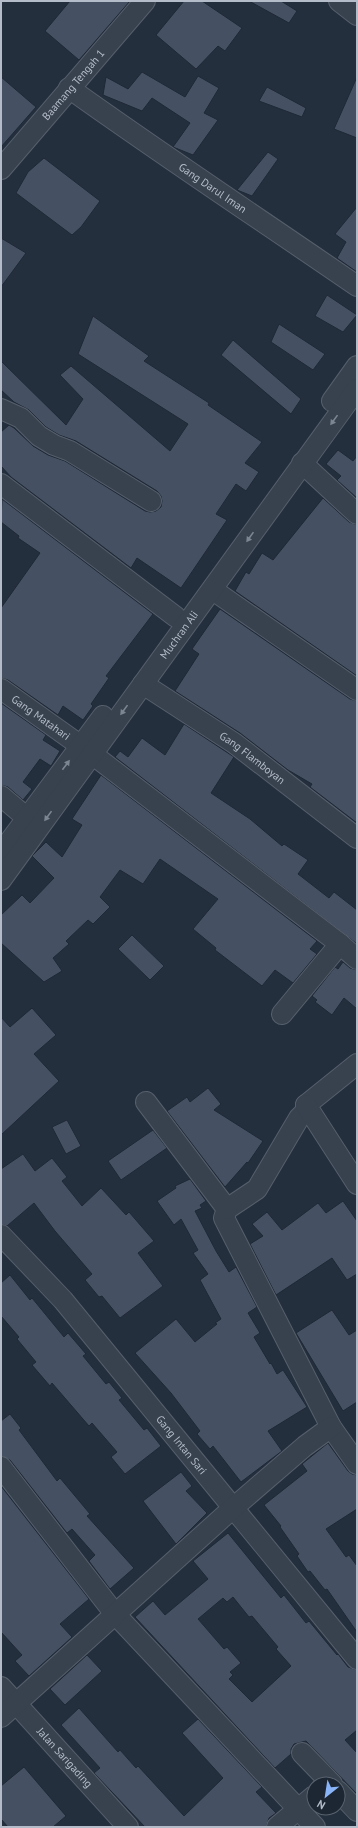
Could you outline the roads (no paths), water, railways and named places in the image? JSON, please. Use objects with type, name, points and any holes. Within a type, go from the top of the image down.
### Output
[{"type":"street","name":"Baamang Tengah 1","points":[[1,169],[145,1]]},
{"type":"street","points":[[339,1],[357,15]]},
{"type":"street","name":"Gang Darul Iman","points":[[69,88],[143,142],[233,200],[357,286]]},
{"type":"street","name":"Muchran Ali","points":[[1,880],[176,618],[357,366]]},
{"type":"street","name":"Muchran Ali","points":[[1,853],[27,818],[144,684],[213,590],[302,463],[355,396]]},
{"type":"street","points":[[1,409],[21,418],[39,436],[54,445],[70,451],[151,502]]},
{"type":"street","points":[[302,463],[357,514]]},
{"type":"street","points":[[1,484],[176,618]]},
{"type":"street","points":[[213,590],[357,690]]},
{"type":"street","name":"Gang Flamboyan","points":[[144,684],[234,743],[357,838]]},
{"type":"street","name":"Gang Matahari","points":[[1,690],[87,750],[340,944],[357,959]]},
{"type":"street","points":[[1,796],[27,818]]},
{"type":"street","points":[[282,1014],[340,944]]},
{"type":"street","points":[[306,1105],[357,1064]]},
{"type":"street","points":[[146,1102],[227,1209]]},
{"type":"street","points":[[306,1105],[357,1184]]},
{"type":"street","points":[[306,1105],[306,1111],[299,1118],[257,1189],[227,1209],[224,1218],[331,1427],[357,1464]]},
{"type":"street","name":"Gang Intan Sari","points":[[1,1235],[63,1300],[357,1659]]},
{"type":"street","points":[[1,1717],[233,1508],[312,1440],[331,1427]]},
{"type":"street","points":[[1,1467],[116,1614],[315,1827]]},
{"type":"street","name":"Jalan Sarigading","points":[[1,1687],[128,1827]]},
{"type":"street","points":[[302,1753],[324,1776]]},
{"type":"street","points":[[346,1800],[357,1811]]},
{"type":"street","points":[[277,1827],[306,1803]]}]
